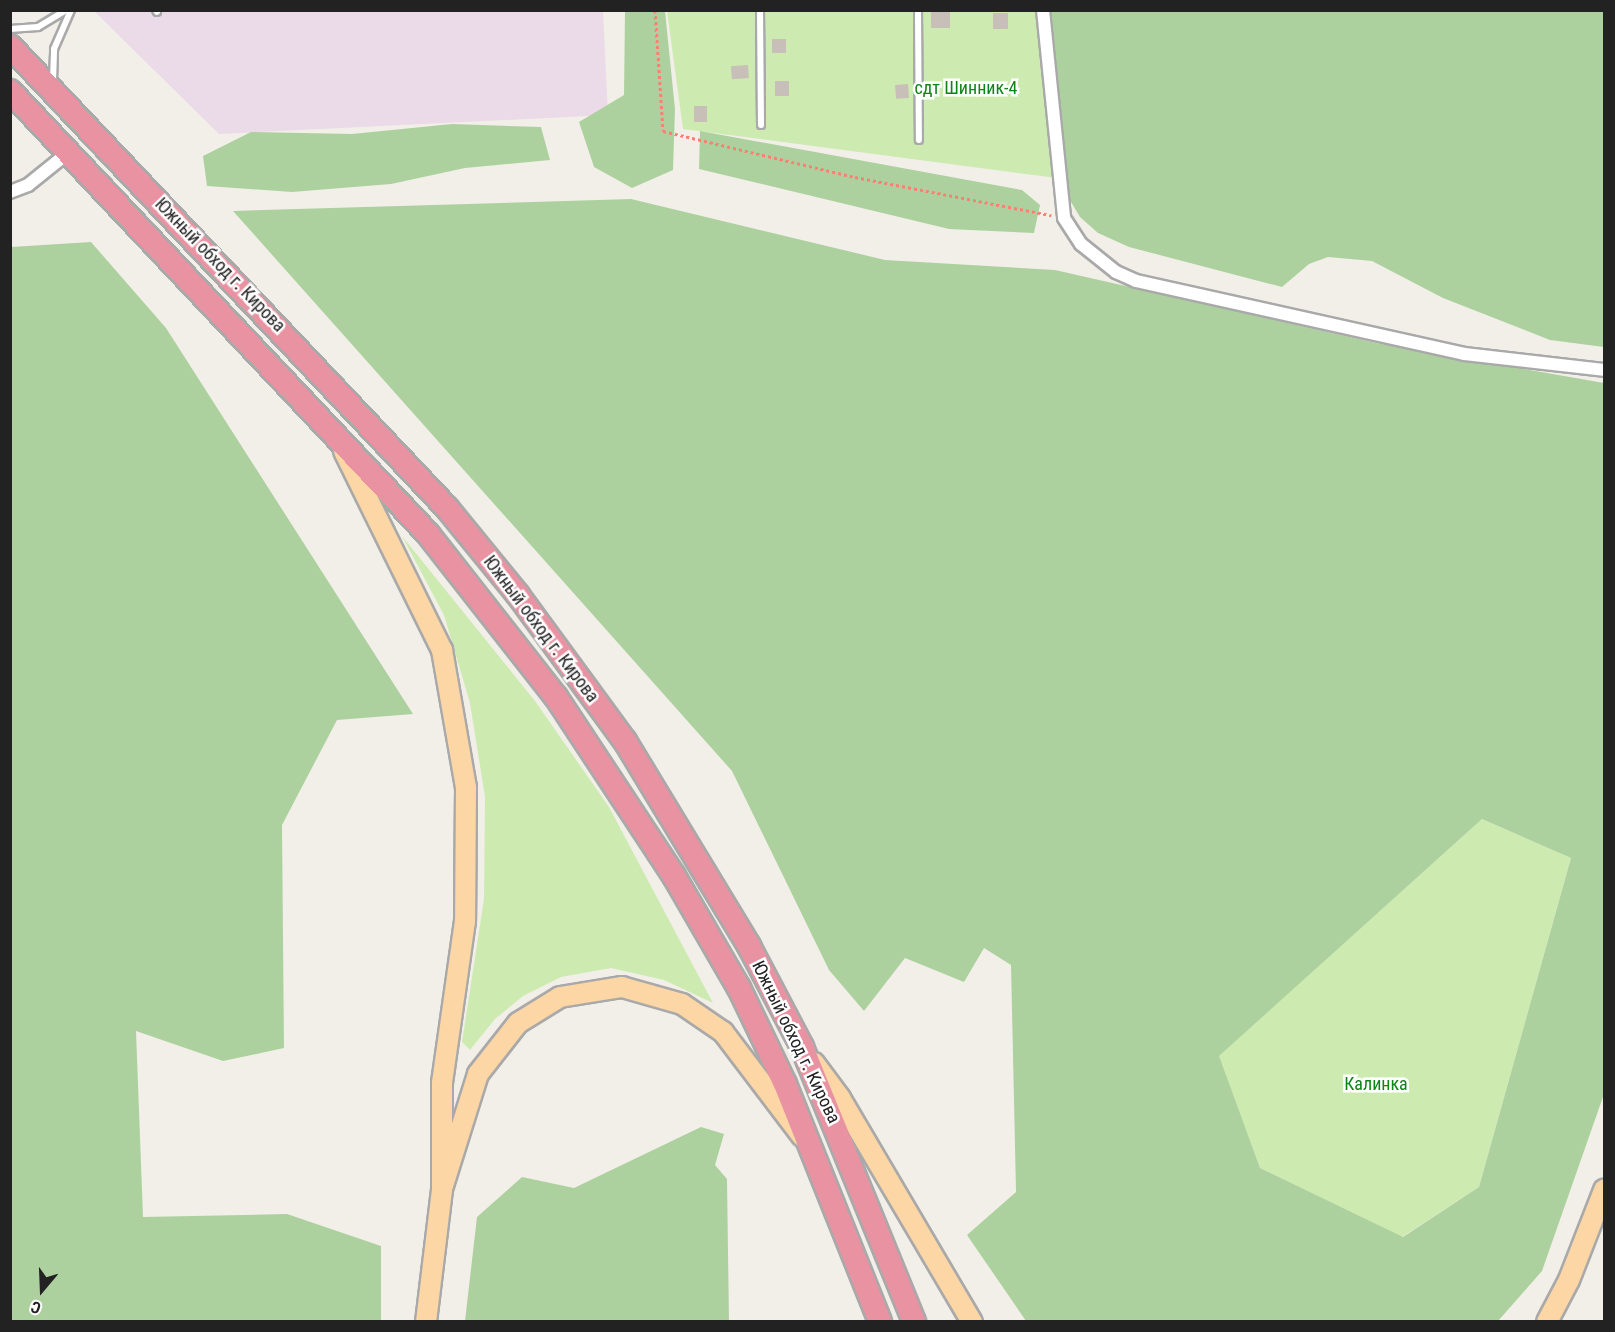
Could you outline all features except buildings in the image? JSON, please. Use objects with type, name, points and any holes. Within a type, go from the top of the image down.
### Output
[{"type":"highway","name":"Южный обход г. Кирова","points":[[10,46],[352,404],[518,595],[625,741],[681,830],[802,1047],[914,1322]]},
{"type":"highway","name":"Южный обход г. Кирова","points":[[10,91],[428,534],[498,620],[615,781],[739,988],[807,1143],[880,1322]]},
{"type":"main road","points":[[337,438],[442,650],[466,787],[465,921],[442,1083],[442,1189],[426,1322]]},
{"type":"main road","points":[[442,1189],[465,1106],[478,1074],[500,1040],[539,1008],[602,987],[643,990],[705,1018],[746,1059],[807,1143]]},
{"type":"main road","points":[[802,1047],[840,1098],[972,1322]]},
{"type":"main road","points":[[1547,1322],[1569,1280],[1605,1190]]},
{"type":"main road","points":[[1557,1322],[1569,1280]]},
{"type":"street","points":[[1043,10],[1064,218],[1095,258],[1136,281],[1464,354],[1605,370]]},
{"type":"street","points":[[10,192],[28,184],[69,152]]},
{"type":"lane","points":[[10,29],[38,27],[66,10]]},
{"type":"lane","points":[[55,91],[54,49],[71,10]]},
{"type":"lane","points":[[759,10],[761,125]]},
{"type":"lane","points":[[918,10],[919,140]]},
{"type":"path","points":[[655,10],[663,131],[855,177],[1064,218]]},
{"type":"shaded area","points":[[94,11],[603,11],[608,115],[219,134]]},
{"type":"green space","points":[[625,11],[665,11],[675,109],[673,170],[632,188],[594,167],[579,122],[624,95]]},
{"type":"green space","name":"сдт Шинник-4","points":[[667,11],[1041,11],[1057,178],[683,129]]},
{"type":"green space","points":[[1047,11],[1604,11],[1604,347],[1550,340],[1443,298],[1372,261],[1328,257],[1309,264],[1282,287],[1129,247],[1098,233],[1080,217],[1068,197]]},
{"type":"green space","points":[[452,124],[541,127],[550,160],[465,168],[391,184],[292,192],[207,186],[203,156],[251,132],[352,134]]},
{"type":"green space","points":[[700,131],[1022,190],[1040,205],[1034,233],[949,229],[699,169]]},
{"type":"green space","points":[[631,199],[885,260],[1055,270],[1376,343],[1604,383],[1604,1094],[1542,1271],[1498,1321],[1026,1321],[967,1235],[1016,1192],[1011,965],[984,948],[964,982],[905,958],[864,1011],[829,970],[732,771],[233,211]],"holes":[[[1482,819],[1571,858],[1479,1187],[1403,1237],[1260,1168],[1219,1056]]]},
{"type":"green space","points":[[91,242],[166,328],[413,714],[337,720],[282,825],[284,1048],[223,1061],[136,1031],[143,1217],[287,1214],[381,1246],[381,1321],[11,1321],[11,247]]},
{"type":"green space","points":[[402,536],[535,701],[609,807],[713,1003],[664,980],[611,968],[561,977],[523,996],[495,1019],[470,1050],[462,1042],[484,899],[485,797],[470,703],[444,615]]},
{"type":"green space","name":"Калинка","points":[[1482,819],[1571,858],[1479,1187],[1402,1237],[1260,1168],[1218,1056]]},
{"type":"green space","points":[[701,1127],[724,1134],[715,1165],[727,1179],[729,1321],[465,1321],[477,1217],[522,1177],[574,1188]]}]
